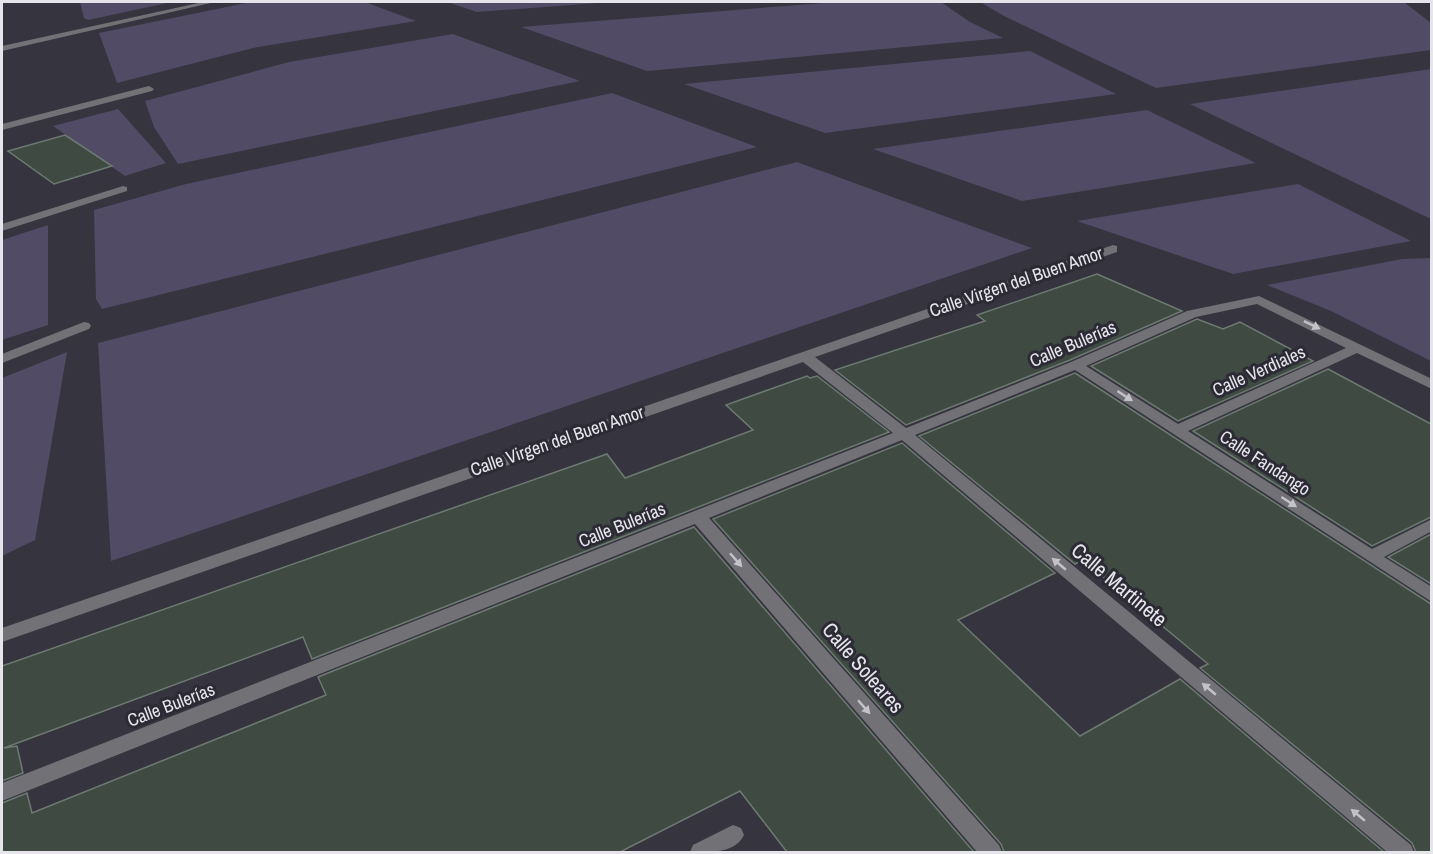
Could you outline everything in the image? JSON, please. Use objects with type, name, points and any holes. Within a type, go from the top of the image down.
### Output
[{"type":"street","points":[[2,49],[211,2]]},
{"type":"street","points":[[2,127],[149,89]]},
{"type":"street","points":[[2,228],[123,189]]},
{"type":"street","name":"Calle Virgen del Buen Amor","points":[[2,634],[1113,249]]},
{"type":"street","name":"Calle Bulerías","points":[[2,792],[1076,365],[1192,314],[1259,300],[1358,348]]},
{"type":"street","points":[[2,358],[84,326]]},
{"type":"street","points":[[1358,348],[1431,384]]},
{"type":"street","name":"Calle Verdiales","points":[[1177,430],[1358,348]]},
{"type":"street","name":"Calle Martinete","points":[[803,355],[903,433],[1403,852]]},
{"type":"street","name":"Calle Fandango","points":[[1076,365],[1431,596]]},
{"type":"street","name":"Calle Soleares","points":[[698,516],[991,852]]},
{"type":"street","points":[[1372,556],[1431,524]]},
{"type":"street","points":[[701,852],[733,835]]},
{"type":"shaded area","points":[[80,2],[172,2],[88,20],[84,18]]},
{"type":"shaded area","points":[[251,2],[365,2],[416,21],[253,48],[117,83],[99,33]]},
{"type":"shaded area","points":[[447,2],[612,2],[477,12]]},
{"type":"shaded area","points":[[836,2],[941,2],[970,22],[1003,38],[647,71],[521,27]]},
{"type":"shaded area","points":[[980,2],[1404,2],[1431,23],[1431,50],[1156,88],[1004,16]]},
{"type":"shaded area","points":[[453,34],[580,81],[178,164],[154,127],[145,101],[289,62]]},
{"type":"shaded area","points":[[1030,51],[1116,94],[825,133],[684,84]]},
{"type":"shaded area","points":[[1431,69],[1431,219],[1190,104]]},
{"type":"shaded area","points":[[612,93],[757,147],[102,309],[96,299],[94,210],[186,184]]},
{"type":"shaded area","points":[[118,109],[166,163],[125,176],[53,126]]},
{"type":"shaded area","points":[[1147,110],[1256,163],[1022,201],[873,149]]},
{"type":"shaded area","points":[[797,162],[1032,248],[111,561],[98,343]]},
{"type":"shaded area","points":[[1298,184],[1411,241],[1233,274],[1077,221]]},
{"type":"shaded area","points":[[48,225],[48,325],[2,340],[2,240]]},
{"type":"shaded area","points":[[1431,258],[1431,361],[1331,311],[1267,285],[1402,259]]},
{"type":"shaded area","points":[[67,352],[35,540],[2,556],[2,378]]},
{"type":"building","points":[[65,135],[112,166],[54,184],[8,151]]},
{"type":"building","points":[[1097,274],[1182,311],[1070,360],[906,425],[835,370],[985,321],[977,315]]},
{"type":"building","points":[[1197,319],[1223,329],[1240,322],[1313,361],[1178,421],[1091,366]]},
{"type":"building","points":[[1328,369],[1431,424],[1431,517],[1372,546],[1193,431]]},
{"type":"building","points":[[1075,373],[1431,604],[1431,852],[1416,852],[1412,843],[1200,668],[1208,664],[1083,560],[1075,564],[919,436]]},
{"type":"building","points":[[807,376],[810,378],[817,376],[889,432],[312,659],[303,637],[4,748],[17,746],[23,773],[2,781],[2,666],[607,454],[625,478],[753,430],[726,405]]},
{"type":"building","points":[[902,443],[1055,573],[958,620],[1080,736],[1180,679],[1384,852],[1004,852],[1001,844],[713,519]]},
{"type":"building","points":[[694,527],[974,852],[787,852],[740,791],[620,852],[2,852],[2,803],[27,793],[32,813],[326,695],[318,677]]},
{"type":"building","points":[[1431,534],[1431,584],[1388,557]]}]
